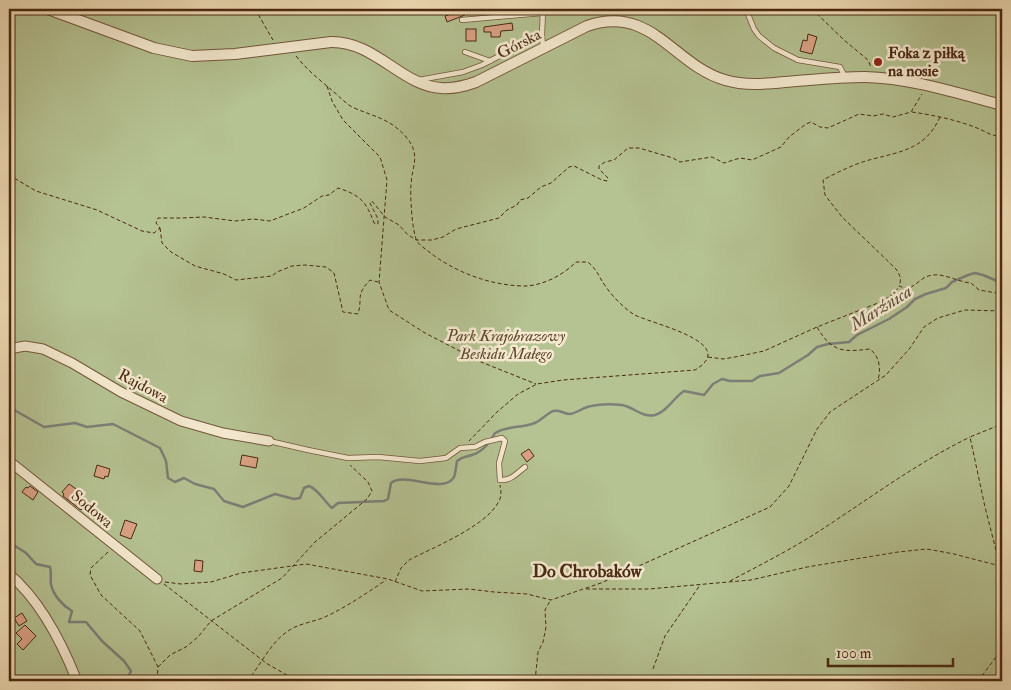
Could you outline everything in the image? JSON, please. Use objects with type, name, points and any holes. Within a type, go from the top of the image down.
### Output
[{"type":"street","name":"Górska","points":[[48,9],[143,44],[180,55],[216,56],[331,42],[353,44],[418,81],[442,88],[467,85],[490,76],[587,26],[618,20],[631,23],[646,30],[704,70],[727,81],[756,84],[870,78],[929,86],[1002,105]]},
{"type":"street","name":"Rajdowa","points":[[9,349],[25,346],[43,349],[72,363],[121,392],[181,421],[224,433],[269,440]]},
{"type":"street","name":"Sodowa","points":[[9,461],[157,580]]},
{"type":"street","points":[[11,580],[32,599],[46,620],[68,659],[77,681]]},
{"type":"lane","points":[[746,9],[754,29],[765,42],[798,60],[840,67],[845,78]]},
{"type":"lane","points":[[462,20],[542,11],[542,42],[544,49]]},
{"type":"lane","points":[[465,52],[490,61]]},
{"type":"lane","points":[[418,81],[463,72],[508,52]]},
{"type":"lane","points":[[269,440],[348,458],[378,457],[420,461],[446,458],[460,448],[475,447],[502,438],[505,441],[499,463],[500,480],[511,478],[525,467]]},
{"type":"path","points":[[255,9],[274,40],[286,47],[305,68],[350,106],[396,126],[415,150],[415,161],[410,184],[416,240]]},
{"type":"path","points":[[812,9],[868,60],[871,66],[870,78]]},
{"type":"path","points":[[327,86],[332,101],[343,120],[380,157],[388,180],[379,282],[389,310],[481,362],[537,384]]},
{"type":"path","points":[[911,112],[929,86]]},
{"type":"path","points":[[416,240],[432,240],[443,237],[456,228],[499,218],[507,210],[517,205],[520,200],[528,198],[541,187],[551,183],[574,166],[607,181],[608,178],[599,169],[599,166],[614,160],[628,148],[639,148],[673,158],[680,162],[712,158],[724,163],[740,158],[752,160],[781,147],[789,136],[811,122],[820,127],[828,128],[859,114],[873,116],[883,114],[893,117],[911,112],[940,117],[977,128],[987,133],[1002,136]]},
{"type":"path","points":[[708,357],[723,359],[750,355],[786,342],[817,326],[883,300],[893,294],[901,281],[900,274],[842,217],[825,195],[822,180],[854,165],[874,158],[885,157],[914,146],[925,140],[935,128],[940,117]]},
{"type":"path","points":[[9,175],[36,191],[97,210],[142,231],[154,233],[160,228]]},
{"type":"path","points":[[379,282],[370,280],[362,288],[358,314],[344,312],[334,273],[326,267],[292,266],[272,276],[236,280],[224,274],[195,266],[171,252],[162,243],[160,228],[156,223],[158,218],[204,217],[236,221],[253,219],[270,221],[304,208],[338,188],[354,193],[368,207],[374,223],[378,224],[378,219],[370,203],[372,201],[385,216],[441,262],[478,278],[527,286],[551,280],[569,269],[576,262],[588,262],[598,271],[605,286],[618,301],[635,315],[694,338],[703,344],[708,357],[706,362],[695,370],[563,380],[537,384],[518,394],[460,448]]},
{"type":"path","points":[[899,286],[908,289],[933,274],[971,283],[979,290],[1002,294]]},
{"type":"path","points":[[157,580],[170,584],[211,582],[241,573],[306,564],[388,579],[422,591],[469,589],[527,594],[551,600],[600,583],[770,507],[789,486],[817,429],[830,412],[886,375],[910,348],[924,327],[938,318],[964,310],[1002,311]]},
{"type":"path","points":[[817,326],[822,336],[837,349],[844,351],[870,349],[876,354],[880,373],[878,380]]},
{"type":"path","points":[[730,582],[819,531],[940,451],[1002,424]]},
{"type":"path","points":[[583,589],[649,589],[751,580],[807,567],[898,552],[927,550],[954,554],[1000,566],[970,437]]},
{"type":"path","points":[[158,667],[170,655],[198,637],[211,621],[282,578],[315,542],[367,500],[372,490],[368,482],[351,467],[348,458]]},
{"type":"path","points":[[395,582],[401,568],[410,560],[470,529],[483,520],[500,501],[500,480]]},
{"type":"path","points":[[114,546],[91,568],[90,576],[101,595],[140,631],[158,667],[157,681]]},
{"type":"path","points":[[247,681],[271,647],[288,630],[326,617],[362,597],[388,579]]},
{"type":"path","points":[[157,580],[262,660],[296,681]]},
{"type":"path","points":[[653,669],[666,636],[700,584]]},
{"type":"path","points":[[535,681],[538,652],[543,642],[546,627],[545,610],[551,600]]},
{"type":"path","points":[[978,681],[1002,649]]},
{"type":"green space","name":"Park Krajobrazowy Beskidu Małego","points":[[9,9],[1002,9],[1002,681],[9,681]]},
{"type":"building","points":[[463,10],[465,15],[447,22],[445,16]]},
{"type":"building","points":[[512,23],[513,30],[501,31],[500,37],[491,37],[491,32],[484,32],[484,27]]},
{"type":"building","points":[[466,29],[476,29],[476,41],[466,41]]},
{"type":"building","points":[[808,34],[817,37],[812,54],[800,51],[803,40],[807,41]]},
{"type":"building","points":[[529,449],[534,456],[527,462],[521,454]]},
{"type":"building","points":[[242,455],[258,458],[256,468],[240,465]]},
{"type":"building","points":[[97,465],[110,469],[108,477],[105,476],[104,479],[94,476]]},
{"type":"building","points":[[69,484],[82,493],[80,496],[86,500],[84,502],[85,506],[81,510],[63,496],[62,492]]},
{"type":"building","points":[[30,486],[38,492],[33,500],[22,492],[26,487]]},
{"type":"building","points":[[125,520],[137,524],[131,539],[120,535]]},
{"type":"building","points":[[195,560],[203,561],[202,572],[194,571]]},
{"type":"building","points":[[22,613],[27,621],[19,626],[14,618]]},
{"type":"building","points":[[25,625],[36,636],[23,650],[17,644],[22,639],[16,633]]},
{"type":"waterway","name":"Marźnica","points":[[9,407],[44,427],[75,423],[87,427],[113,424],[160,448],[166,461],[168,478],[175,482],[184,478],[195,484],[214,489],[224,501],[243,507],[275,494],[294,499],[300,498],[304,488],[309,486],[319,493],[332,508],[338,503],[384,501],[388,499],[391,483],[397,480],[433,484],[449,482],[454,477],[457,461],[463,457],[480,452],[495,433],[504,429],[535,423],[554,411],[570,414],[591,406],[615,404],[626,406],[642,414],[655,415],[663,411],[684,391],[704,395],[713,384],[722,379],[752,381],[760,376],[779,373],[808,355],[817,347],[849,342],[857,335],[889,319],[915,299],[946,288],[952,282],[968,275],[975,273],[1002,283]]},
{"type":"waterway","points":[[9,542],[26,553],[36,564],[50,567],[51,584],[54,592],[61,603],[72,611],[69,622],[86,622],[102,641],[124,661],[131,671],[126,681]]},
{"type":"place","name":"Foka z piłką na nosie","points":[[878,62]]},
{"type":"district","name":"Do Chrobaków","points":[[587,571]]}]
